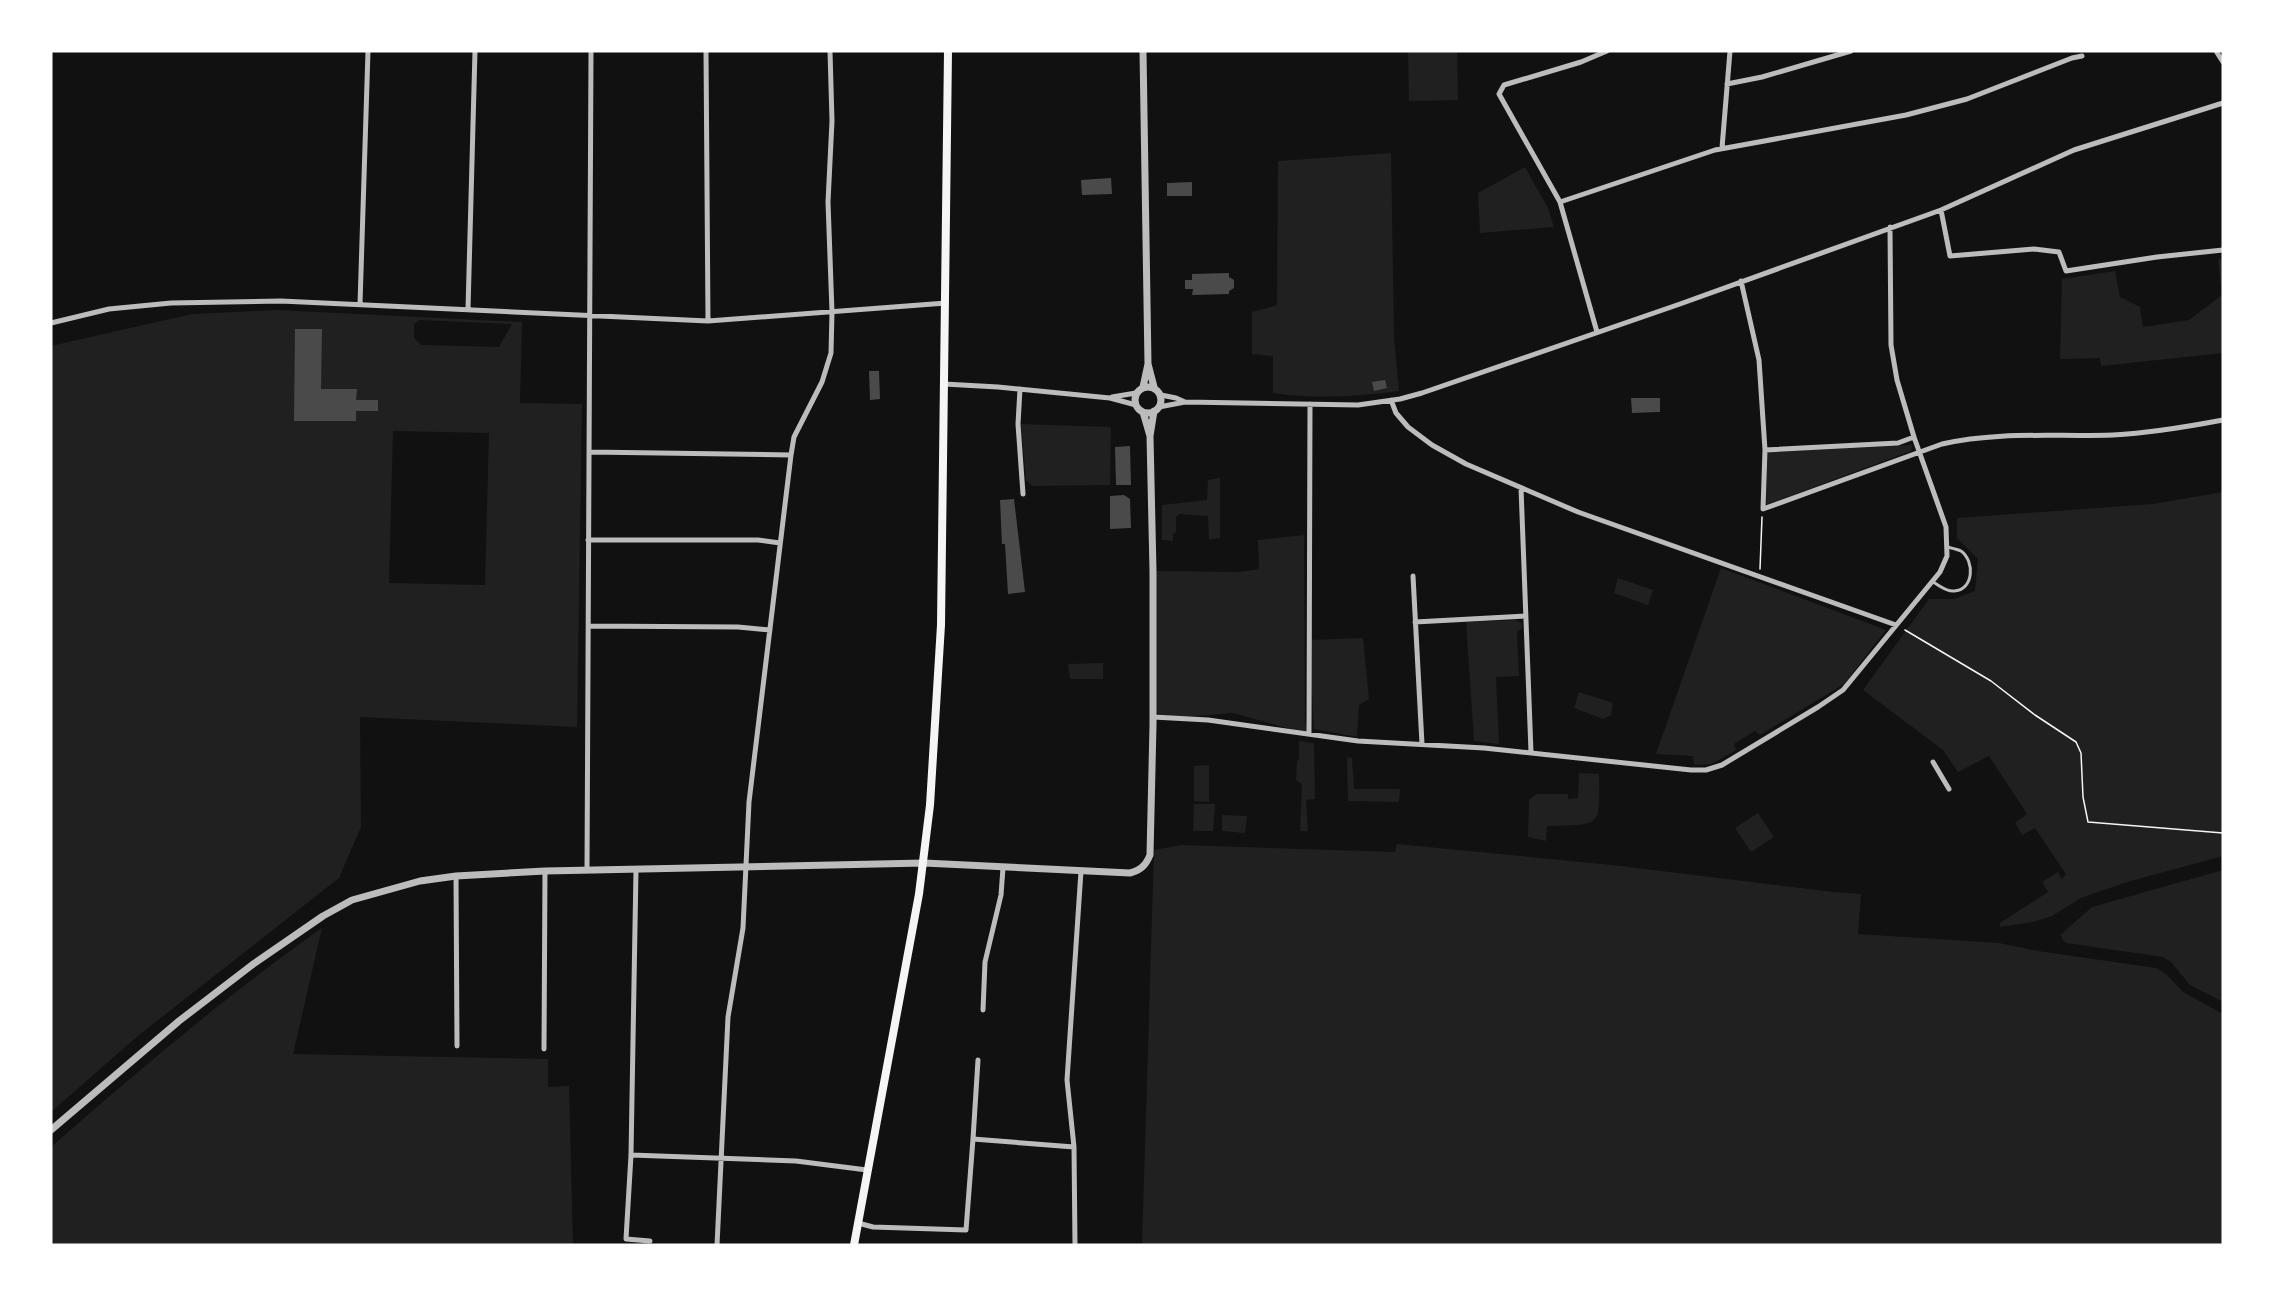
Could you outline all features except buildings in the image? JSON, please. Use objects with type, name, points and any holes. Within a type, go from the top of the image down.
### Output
[{"type":"main road","points":[[854,1245],[924,863],[933,765],[941,625],[948,51]]},
{"type":"street","points":[[360,304],[368,51]]},
{"type":"street","points":[[468,309],[475,51]]},
{"type":"street","points":[[587,870],[591,51]]},
{"type":"street","points":[[705,51],[708,321]]},
{"type":"street","points":[[717,1245],[728,1017],[743,928],[749,802],[791,455],[794,437],[822,382],[831,353],[832,312],[828,202],[832,121],[830,51]]},
{"type":"street","points":[[1110,398],[1136,393],[1143,387],[1148,364],[1143,51]]},
{"type":"street","points":[[1597,332],[1560,202],[1499,92],[1504,86],[1581,62],[1607,51]]},
{"type":"street","points":[[1722,148],[1730,51]]},
{"type":"street","points":[[1727,84],[1762,77],[1851,51]]},
{"type":"street","points":[[2069,51],[2072,58]]},
{"type":"street","points":[[2216,51],[2223,62]]},
{"type":"street","points":[[1560,202],[1722,148],[1906,114],[1967,99],[2082,56]]},
{"type":"street","points":[[1143,412],[1185,402],[1359,405],[1391,400],[1433,389],[1941,210],[2074,150],[2223,103]]},
{"type":"street","points":[[1941,210],[1950,256],[2034,249],[2059,252],[2066,271],[2157,257],[2223,250]]},
{"type":"street","points":[[1153,717],[1208,720],[1358,741],[1532,752],[1691,770],[1714,768],[1786,727],[1843,690],[1933,582],[1947,556],[1946,527],[1914,438],[1897,380],[1891,345],[1890,227]]},
{"type":"street","points":[[1742,282],[1759,360],[1765,450],[1762,509],[1942,444],[1972,437],[2113,435],[2161,431],[2223,420]]},
{"type":"street","points":[[51,323],[109,309],[171,303],[281,301],[708,321],[946,303]]},
{"type":"street","points":[[1148,364],[1154,387],[1161,395],[1185,402]]},
{"type":"street","points":[[51,1130],[179,1021],[252,965],[323,916],[352,900],[386,889],[456,876],[546,871],[924,863],[1130,873],[1143,866],[1150,855],[1154,571],[1150,436],[1143,412],[1136,405],[1110,398],[944,384]]},
{"type":"street","points":[[1143,387],[1154,387]]},
{"type":"street","points":[[1020,389],[1018,424],[1023,494]]},
{"type":"street","points":[[1136,393],[1136,405]]},
{"type":"street","points":[[1150,436],[1161,395]]},
{"type":"street","points":[[1391,400],[1401,421],[1432,445],[1466,464],[1578,512],[1896,625]]},
{"type":"street","points":[[1309,734],[1310,404]]},
{"type":"street","points":[[1765,450],[1898,443],[1914,438]]},
{"type":"street","points":[[589,452],[791,455]]},
{"type":"street","points":[[1521,488],[1532,752]]},
{"type":"street","points":[[588,540],[758,540],[780,543]]},
{"type":"street","points":[[1413,576],[1422,744]]},
{"type":"street","points":[[1415,622],[1526,616]]},
{"type":"street","points":[[588,626],[738,627],[770,630]]},
{"type":"street","points":[[1933,762],[1949,789]]},
{"type":"street","points":[[982,1010],[985,962],[1001,895],[1003,868]]},
{"type":"street","points":[[636,870],[631,1155],[626,1239],[650,1241]]},
{"type":"street","points":[[544,1049],[546,871]]},
{"type":"street","points":[[1075,1245],[1074,1147],[1067,1080],[1081,871]]},
{"type":"street","points":[[456,876],[457,1046]]},
{"type":"street","points":[[858,1223],[873,1227],[966,1230],[978,1060]]},
{"type":"street","points":[[973,1140],[1074,1147]]},
{"type":"street","points":[[631,1155],[796,1161],[867,1170]]},
{"type":"lane","points":[[1933,582],[1947,590],[1954,591],[1962,589],[1970,580],[1969,560],[1960,550],[1947,547]]},
{"type":"path","points":[[1755,574],[1761,568],[1762,509]]},
{"type":"path","points":[[1896,625],[1991,681],[2076,742],[2081,753],[2084,803],[2088,822],[2223,833]]},
{"type":"shaded area","points":[[1408,51],[1457,51],[1458,100],[1409,101]]},
{"type":"shaded area","points":[[1391,153],[1394,336],[1399,391],[1336,397],[1273,393],[1273,356],[1252,354],[1252,312],[1277,305],[1278,161]]},
{"type":"shaded area","points":[[1525,167],[1548,208],[1554,227],[1480,233],[1478,193]]},
{"type":"shaded area","points":[[2223,258],[2223,353],[2101,366],[2100,358],[2060,359],[2062,279],[2115,271],[2120,297],[2140,307],[2143,327],[2189,320],[2222,295],[2218,259]]},
{"type":"shaded area","points":[[277,310],[522,322],[520,403],[582,404],[577,727],[360,717],[361,827],[339,878],[139,1035],[51,1112],[51,346],[192,314]],"holes":[[[420,320],[512,324],[499,347],[421,345],[414,338],[414,324]],[[393,431],[489,433],[485,585],[389,583]]]},
{"type":"shaded area","points":[[1021,424],[1111,427],[1110,485],[1032,486],[1026,480]]},
{"type":"shaded area","points":[[1912,445],[1911,451],[1766,505],[1767,452]]},
{"type":"shaded area","points":[[1220,478],[1220,538],[1209,540],[1208,516],[1179,514],[1176,517],[1176,532],[1173,534],[1173,541],[1162,540],[1162,505],[1207,500],[1208,480]]},
{"type":"shaded area","points":[[2223,492],[2223,856],[2127,882],[2081,898],[2052,916],[2033,922],[2000,927],[2000,923],[2048,892],[2042,882],[2058,872],[2062,879],[2066,874],[2035,828],[2022,835],[2015,823],[2027,814],[1989,756],[1958,772],[1943,750],[1863,690],[1929,599],[1954,599],[1975,591],[1978,559],[1957,538],[1957,518],[2153,504]]},
{"type":"shaded area","points":[[1304,535],[1305,723],[1309,734],[1233,713],[1168,718],[1153,711],[1153,571],[1240,572],[1259,569],[1258,540]]},
{"type":"shaded area","points":[[1721,568],[1886,630],[1844,684],[1760,735],[1755,731],[1734,744],[1736,750],[1712,764],[1694,765],[1693,756],[1656,754]]},
{"type":"shaded area","points":[[1618,578],[1653,590],[1648,605],[1614,593]]},
{"type":"shaded area","points":[[1515,620],[1521,623],[1522,628],[1517,632],[1519,676],[1496,677],[1499,744],[1474,741],[1466,622]]},
{"type":"shaded area","points":[[1363,638],[1369,699],[1359,705],[1357,737],[1314,729],[1309,640]]},
{"type":"shaded area","points":[[1103,663],[1103,679],[1070,679],[1068,664]]},
{"type":"shaded area","points":[[1579,692],[1613,703],[1611,715],[1603,719],[1574,708]]},
{"type":"shaded area","points":[[1299,741],[1314,743],[1315,799],[1306,800],[1308,831],[1300,831],[1302,784],[1296,780]]},
{"type":"shaded area","points":[[1347,757],[1352,758],[1354,789],[1400,789],[1399,802],[1348,801]]},
{"type":"shaded area","points":[[1209,765],[1209,802],[1194,801],[1194,766]]},
{"type":"shaded area","points":[[1579,773],[1599,774],[1599,805],[1594,820],[1578,825],[1547,826],[1546,841],[1528,837],[1529,800],[1536,794],[1568,794],[1568,799],[1578,798]]},
{"type":"shaded area","points":[[1194,804],[1215,804],[1213,831],[1193,831]]},
{"type":"shaded area","points":[[1758,813],[1774,837],[1751,852],[1735,828]]},
{"type":"shaded area","points":[[1222,815],[1247,816],[1245,833],[1222,831]]},
{"type":"shaded area","points":[[1397,844],[1612,865],[1861,894],[1858,934],[1999,943],[2156,968],[2166,974],[2183,992],[2223,1014],[2223,1245],[1142,1245],[1154,850],[1181,845],[1395,852]]},
{"type":"shaded area","points":[[2223,870],[2223,1002],[2190,985],[2171,962],[2163,957],[2066,943],[2062,939],[2061,934],[2092,907]]},
{"type":"shaded area","points":[[322,928],[293,1054],[548,1059],[548,1087],[569,1086],[573,1245],[51,1245],[51,1147],[184,1034]]}]
